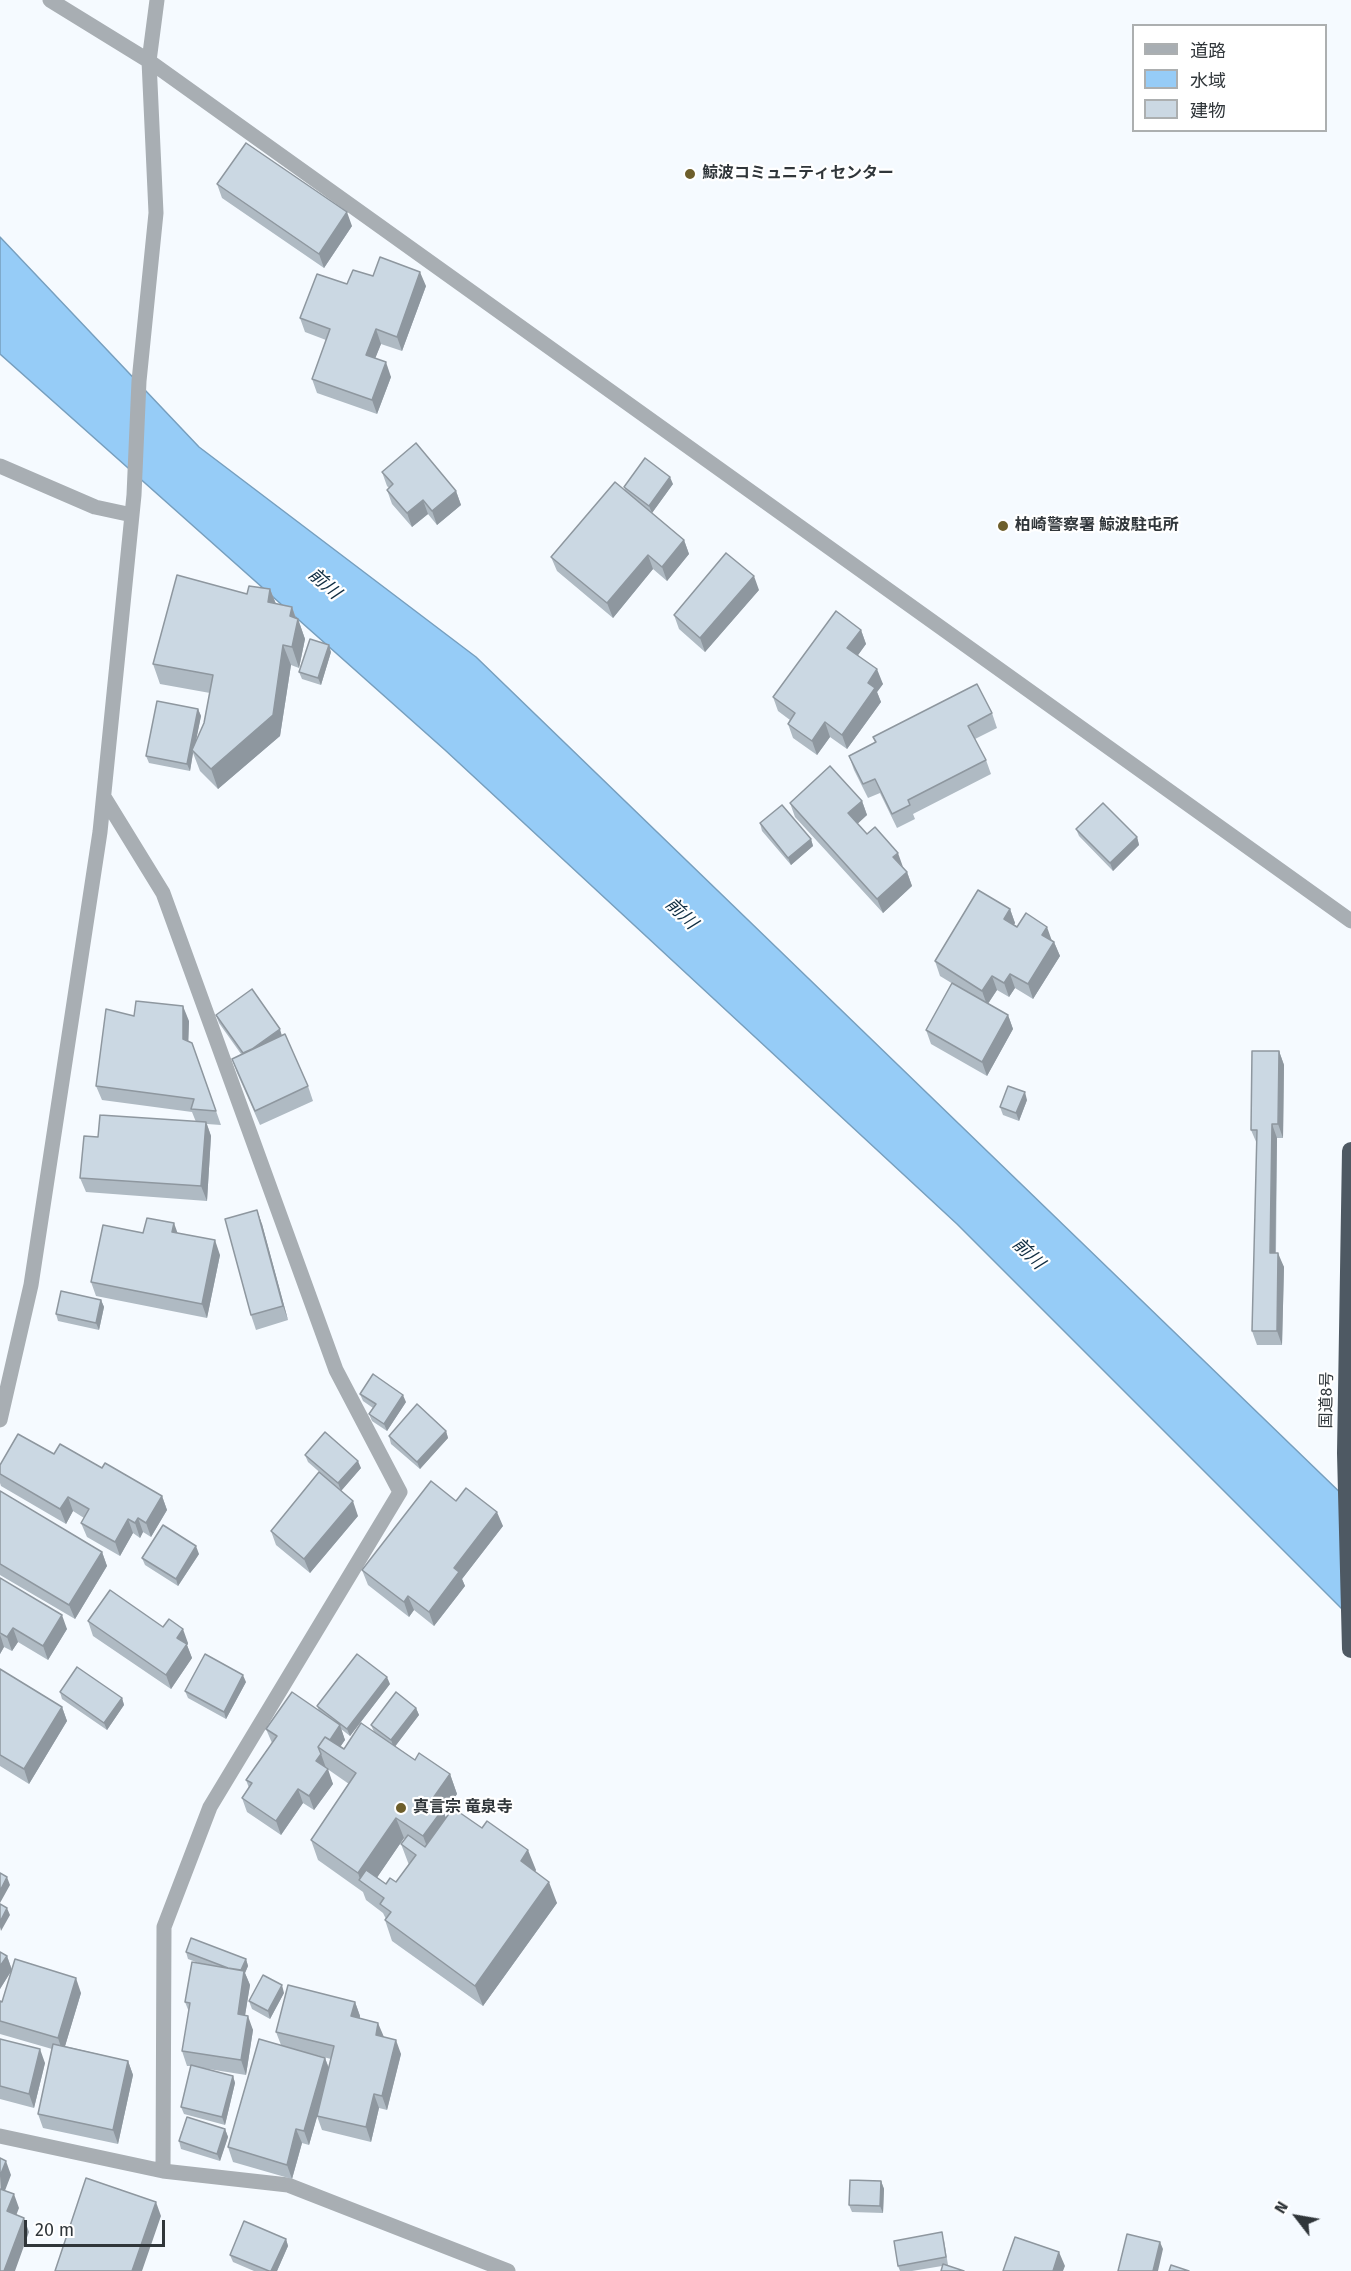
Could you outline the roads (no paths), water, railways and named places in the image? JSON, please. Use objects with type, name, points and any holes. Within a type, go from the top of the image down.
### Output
[{"type":"highway","name":"国道8号","points":[[1351,1151],[1346,1453],[1351,1649]]},
{"type":"street","points":[[50,0],[149,62],[1351,921]]},
{"type":"street","points":[[0,1420],[31,1285],[64,1078],[104,797],[134,495],[139,381],[156,213],[149,62],[158,0]]},
{"type":"street","points":[[0,466],[95,507],[132,515]]},
{"type":"street","points":[[104,797],[163,893],[336,1370],[400,1492],[210,1807],[164,1927],[164,2171]]},
{"type":"street","points":[[0,2136],[164,2171],[288,2185],[508,2271]]},
{"type":"water","name":"前川","points":[[0,237],[199,447],[476,657],[1351,1503],[1351,1618],[957,1224],[445,750],[0,354]]},
{"type":"place","name":"鯨波コミュニティセンター","points":[[690,174]]},
{"type":"place","name":"柏崎警察署 鯨波駐屯所","points":[[1003,526]]},
{"type":"place","name":"真言宗 竜泉寺","points":[[401,1808]]}]
